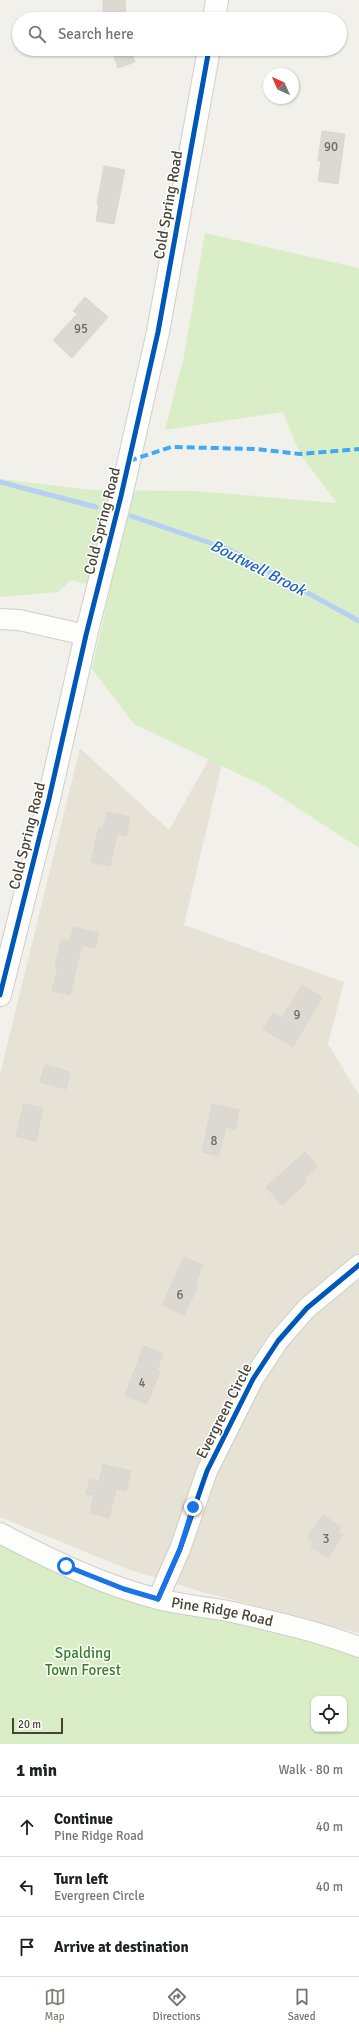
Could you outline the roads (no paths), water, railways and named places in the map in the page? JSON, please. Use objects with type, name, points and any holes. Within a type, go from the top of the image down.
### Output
[{"type":"street","points":[[215,12],[217,0]]},
{"type":"street","name":"Cold Spring Road","points":[[0,995],[49,799],[86,635],[121,496],[158,332],[207,56]]},
{"type":"street","points":[[0,619],[19,620],[86,635]]},
{"type":"street","name":"Evergreen Circle","points":[[158,1599],[180,1549],[207,1471],[253,1379],[278,1342],[307,1308],[359,1265]]},
{"type":"street","name":"Pine Ridge Road","points":[[0,1533],[66,1566],[124,1589],[158,1599],[227,1611],[330,1636],[359,1647]]},
{"type":"waterway","name":"Boutwell Brook","points":[[0,482],[96,507]]},
{"type":"waterway","name":"Boutwell Brook","points":[[131,516],[228,549],[359,621]]},
{"type":"park label","name":"Spalding Town Forest","points":[[83,1662]]}]
